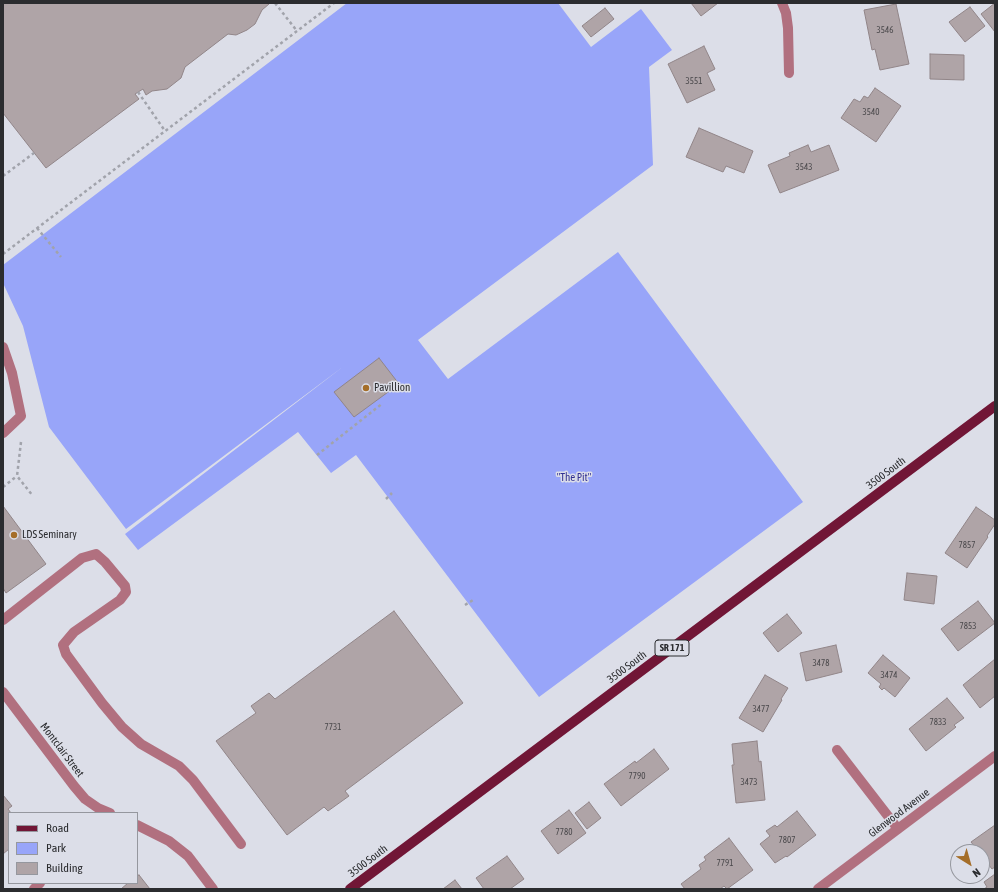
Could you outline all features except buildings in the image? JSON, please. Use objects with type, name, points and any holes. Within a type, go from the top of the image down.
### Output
[{"type":"main road","name":"3500 South","points":[[350,889],[995,406]]},
{"type":"street","points":[[782,3],[786,13],[788,28],[789,72]]},
{"type":"street","points":[[3,346],[12,373],[21,416],[3,434]]},
{"type":"street","points":[[3,620],[82,558],[96,554],[105,562],[124,586],[126,592],[120,600],[74,632],[63,645],[66,654],[102,703],[122,727],[141,744],[179,766],[193,780],[241,844]]},
{"type":"street","name":"Montclair Street","points":[[3,692],[74,786],[96,811]]},
{"type":"street","points":[[837,750],[898,829]]},
{"type":"street","name":"Glenwood Avenue","points":[[818,889],[995,756]]},
{"type":"street","points":[[138,826],[169,841],[188,856],[213,889]]},
{"type":"path","points":[[275,3],[297,31]]},
{"type":"path","points":[[3,254],[334,3]]},
{"type":"path","points":[[138,92],[165,130]]},
{"type":"path","points":[[3,176],[34,153]]},
{"type":"path","points":[[37,228],[60,257]]},
{"type":"path","points":[[317,455],[383,403]]},
{"type":"path","points":[[3,487],[17,476],[22,442]]},
{"type":"path","points":[[17,476],[33,496]]},
{"type":"path","points":[[386,498],[392,493]]},
{"type":"path","points":[[465,605],[473,600]]},
{"type":"green space","name":"\"The Pit\"","points":[[347,3],[558,3],[591,47],[641,9],[672,50],[649,67],[653,165],[418,340],[448,379],[618,252],[803,502],[539,697],[356,455],[331,473],[298,432],[138,550],[125,534],[344,366],[126,529],[49,427],[23,326],[3,283],[3,265]]},
{"type":"place","name":"Pavillion","points":[[366,388]]},
{"type":"place","name":"LDS Seminary","points":[[14,535]]}]
